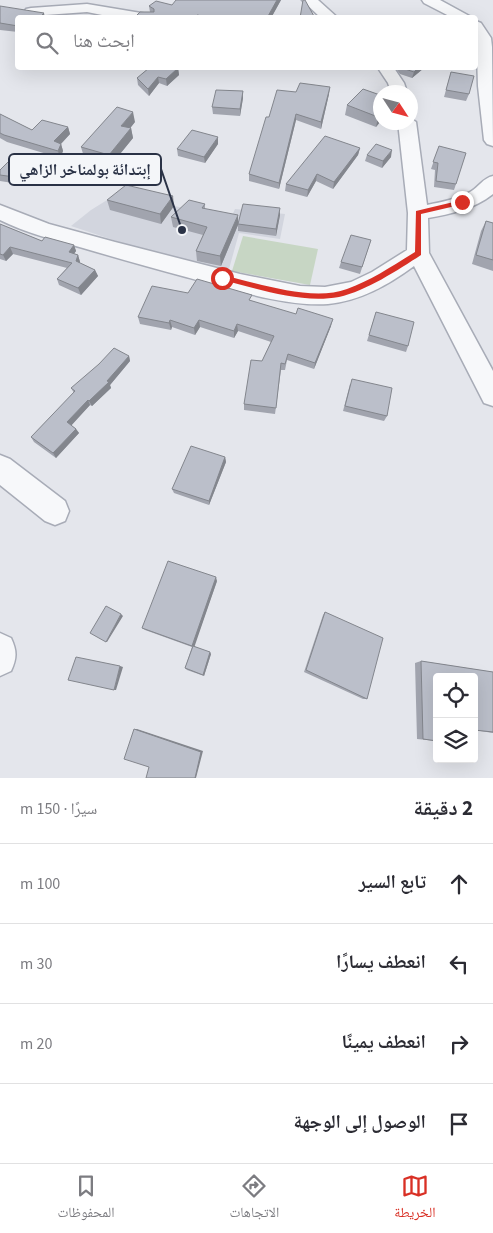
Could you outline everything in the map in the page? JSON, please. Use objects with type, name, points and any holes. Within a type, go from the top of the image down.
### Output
[{"type":"street","points":[[309,0],[327,15]]},
{"type":"street","points":[[429,0],[460,15]]},
{"type":"street","points":[[31,12],[87,8],[128,15]]},
{"type":"street","points":[[478,29],[483,38],[486,86],[493,140]]},
{"type":"street","points":[[387,70],[397,85]]},
{"type":"street","points":[[408,130],[418,213],[418,253],[493,396]]},
{"type":"street","points":[[418,213],[462,202],[486,190],[493,182]]},
{"type":"street","points":[[0,212],[53,232],[159,262],[284,292],[314,295],[350,291],[402,264],[418,253]]},
{"type":"street","points":[[0,468],[55,511]]},
{"type":"street","points":[[0,649],[0,660]]},
{"type":"shaded area","points":[[120,192],[230,220],[235,209],[285,214],[280,239],[239,233],[229,269],[162,256],[71,226],[91,210]]},
{"type":"green space","points":[[243,236],[318,249],[310,285],[232,271]]},
{"type":"building","points":[[176,0],[277,0],[269,15],[137,15],[140,12],[154,12],[154,9],[149,6],[156,1],[172,5]]},
{"type":"building","points":[[303,0],[305,0],[313,15],[300,15]]},
{"type":"building","points":[[0,6],[44,13],[42,15],[15,15],[15,26],[0,23]]},
{"type":"building","points":[[147,70],[176,70],[166,79],[158,77],[148,89],[137,78]]},
{"type":"building","points":[[451,72],[474,76],[469,94],[446,90]]},
{"type":"building","points":[[300,83],[330,87],[321,122],[296,114],[279,183],[249,174],[266,117],[269,117],[277,90],[296,92]]},
{"type":"building","points":[[363,89],[373,93],[373,115],[347,105]]},
{"type":"building","points":[[216,90],[243,91],[240,109],[212,107]]},
{"type":"building","points":[[117,107],[133,112],[121,126],[131,128],[109,155],[81,147]]},
{"type":"building","points":[[0,114],[32,130],[42,120],[68,127],[54,141],[61,144],[58,151],[0,133]]},
{"type":"building","points":[[192,130],[218,137],[204,157],[177,149]]},
{"type":"building","points":[[325,136],[360,148],[334,182],[317,174],[308,190],[286,184]]},
{"type":"building","points":[[376,144],[392,150],[383,161],[367,155]]},
{"type":"building","points":[[439,146],[466,153],[456,184],[436,181],[438,163],[433,162]]},
{"type":"building","points":[[8,162],[37,166],[29,179],[0,175],[0,170]]},
{"type":"building","points":[[126,185],[173,196],[160,214],[107,200]]},
{"type":"building","points":[[189,200],[205,204],[202,208],[238,215],[220,256],[196,251],[207,227],[171,217]]},
{"type":"building","points":[[243,204],[280,208],[276,229],[238,224]]},
{"type":"building","points":[[486,221],[493,223],[493,260],[476,255]]},
{"type":"building","points":[[0,224],[42,241],[45,237],[74,245],[69,252],[78,255],[76,261],[95,270],[78,288],[57,279],[72,263],[10,247],[3,255],[0,254]]},
{"type":"building","points":[[351,235],[371,240],[362,267],[341,262]]},
{"type":"building","points":[[197,279],[252,295],[249,300],[296,314],[298,308],[333,319],[315,363],[288,354],[285,364],[281,363],[276,408],[244,404],[251,360],[262,361],[274,336],[237,324],[234,331],[199,320],[194,328],[170,320],[169,323],[138,317],[152,286],[188,293]]},
{"type":"building","points":[[376,312],[414,322],[408,346],[369,335]]},
{"type":"building","points":[[114,348],[129,356],[107,381],[109,382],[67,422],[76,429],[53,453],[31,437],[75,391],[71,388]]},
{"type":"building","points":[[352,379],[392,388],[387,416],[345,406]]},
{"type":"building","points":[[191,446],[225,457],[209,501],[172,489]]},
{"type":"building","points":[[168,561],[216,577],[192,646],[142,628]]},
{"type":"building","points":[[106,606],[121,614],[106,642],[90,633]]},
{"type":"building","points":[[325,612],[383,638],[367,699],[306,670]]},
{"type":"building","points":[[193,646],[210,652],[203,675],[185,668]]},
{"type":"building","points":[[76,657],[120,666],[114,690],[68,680]]},
{"type":"building","points":[[421,661],[493,672],[493,732],[478,730],[478,673],[433,673],[433,740],[423,739]]},
{"type":"building","points":[[134,729],[201,752],[195,778],[146,778],[149,767],[124,759]]},
{"type":"place","name":"إبتدائة بولمناخر الزاهي","points":[[182,230]]},
{"type":"route","points":[[222,278],[284,292],[314,295],[350,291],[402,264],[418,253],[418,213],[441,209],[462,202]]}]
